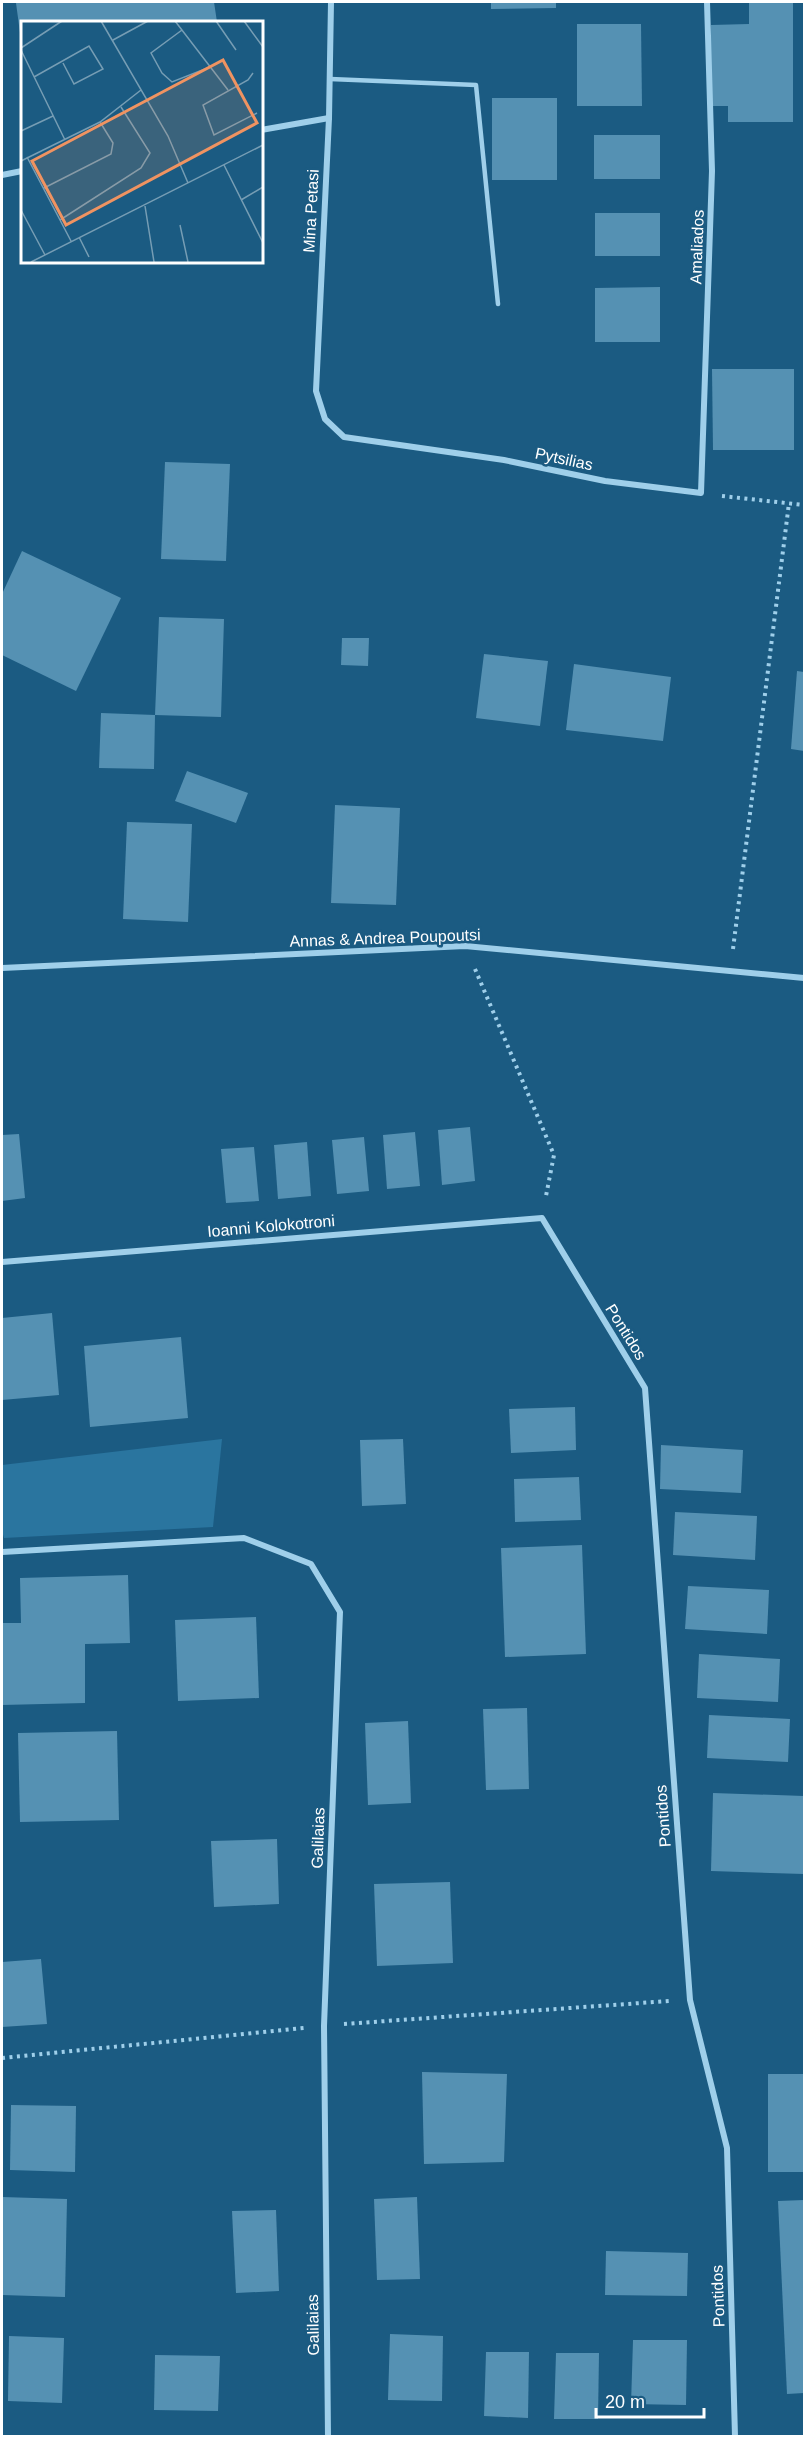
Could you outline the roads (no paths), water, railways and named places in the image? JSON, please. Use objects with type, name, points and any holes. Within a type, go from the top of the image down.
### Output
[{"type":"street","name":"Mina Petasi","points":[[325,419],[316,391],[329,118],[331,2]]},
{"type":"street","name":"Amaliados","points":[[701,493],[712,171],[707,2]]},
{"type":"street","points":[[262,130],[329,118]]},
{"type":"street","points":[[2,175],[21,171]]},
{"type":"street","name":"Pytsilias","points":[[325,419],[344,437],[504,460],[605,481],[701,493]]},
{"type":"street","name":"Annas & Andrea Poupoutsi","points":[[2,968],[465,946],[804,978]]},
{"type":"street","name":"Ioanni Kolokotroni","points":[[2,1262],[542,1218]]},
{"type":"street","name":"Pontidos","points":[[542,1218],[645,1388],[690,2000],[727,2148],[735,2436]]},
{"type":"street","name":"Galilaias","points":[[2,1552],[244,1538],[311,1564],[340,1612],[324,2026],[328,2436]]},
{"type":"lane","points":[[330,79],[476,85],[498,304]]}]
